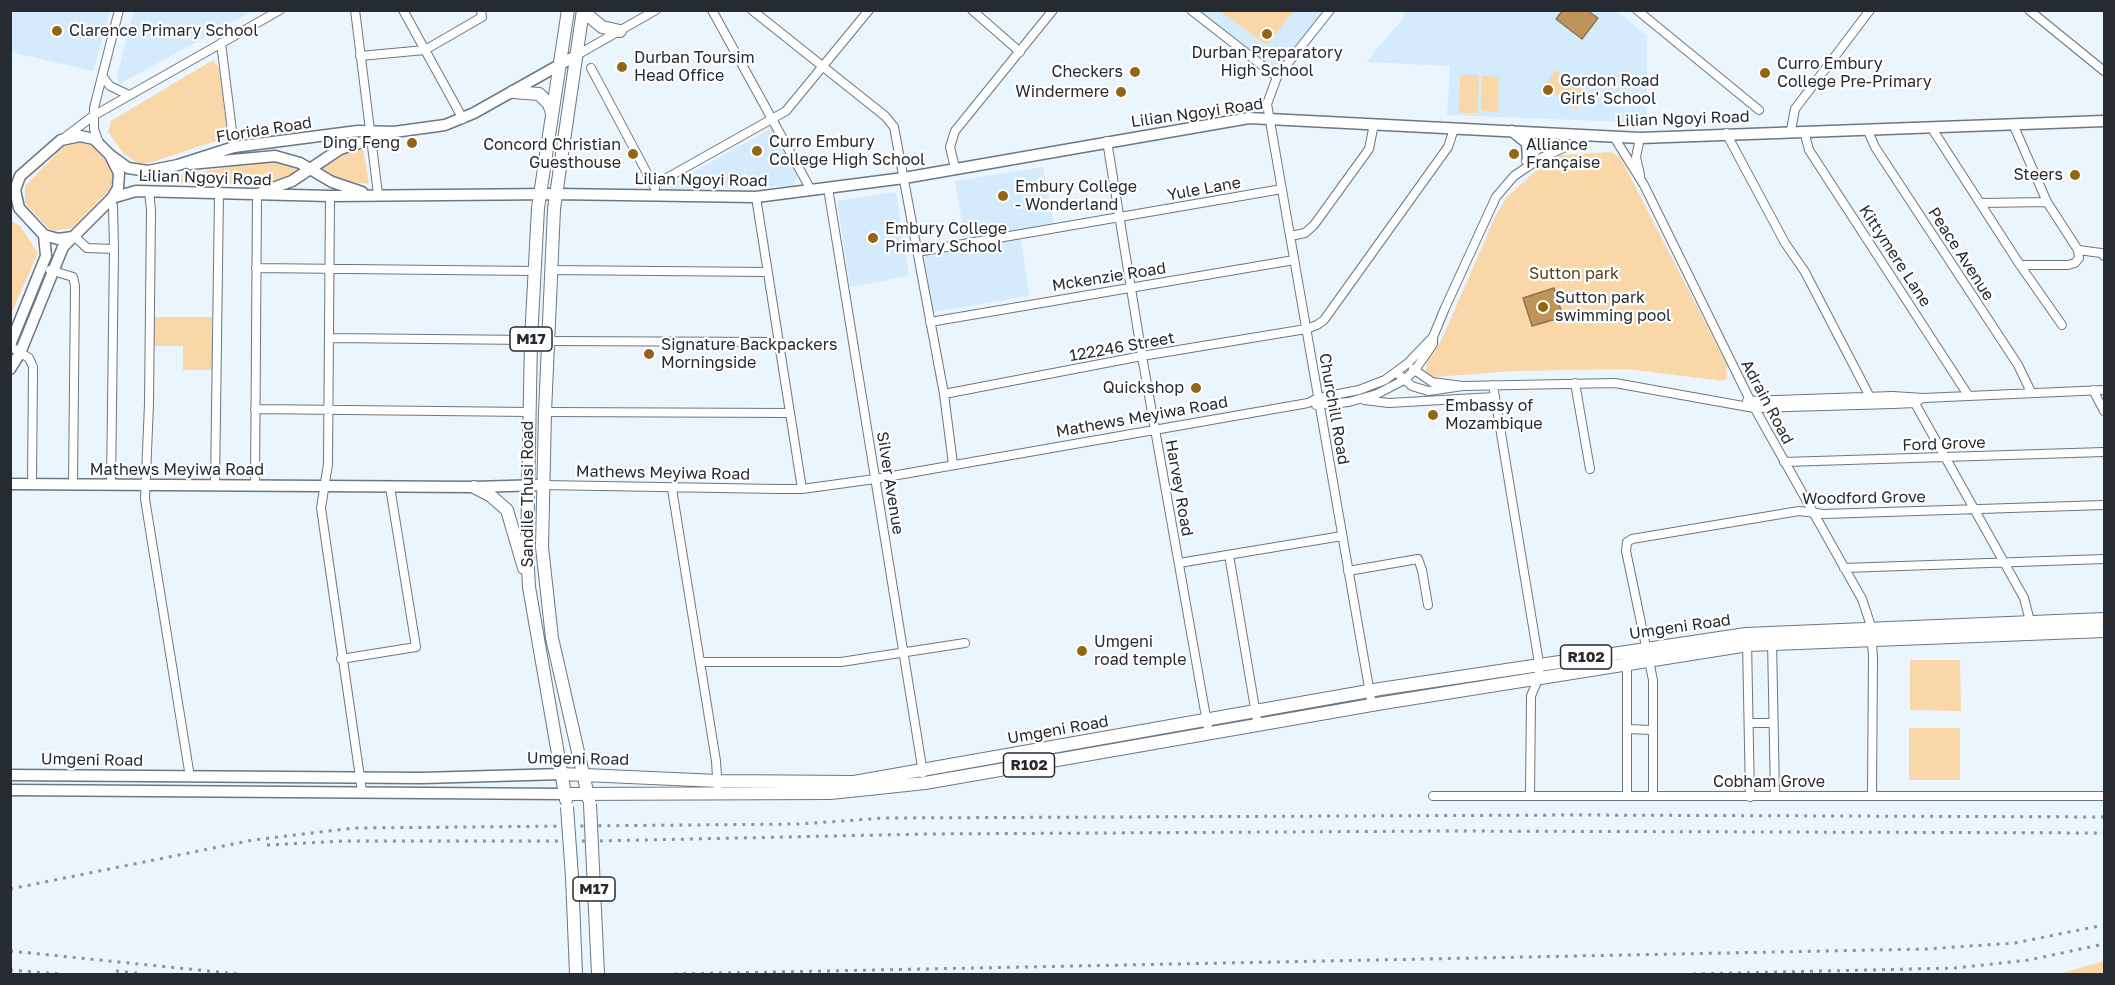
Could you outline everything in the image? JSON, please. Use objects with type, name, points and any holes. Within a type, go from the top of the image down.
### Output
[{"type":"main road","name":"Sandile Thusi Road","points":[[568,10],[540,194],[534,271],[528,578],[567,807],[576,975]]},
{"type":"main road","name":"Sandile Thusi Road","points":[[583,11],[556,194],[550,270],[542,485],[543,566],[558,668],[589,799],[598,975]]},
{"type":"main road","points":[[583,11],[602,27],[620,31]]},
{"type":"main road","points":[[513,92],[539,94],[549,105],[552,115]]},
{"type":"main road","points":[[474,487],[491,496],[507,510],[528,578]]},
{"type":"main road","name":"Umgeni Road","points":[[1871,634],[2030,621],[2104,619]]},
{"type":"main road","name":"Umgeni Road","points":[[1207,728],[1256,712],[1370,691],[1645,648],[1772,637],[2104,631]]},
{"type":"main road","name":"Umgeni Road","points":[[562,774],[718,787],[830,793],[1207,728],[1258,726],[1539,677],[1648,661],[1747,639]]},
{"type":"main road","points":[[1443,680],[1444,694]]},
{"type":"main road","name":"Umgeni Road","points":[[565,794],[589,799],[718,787]]},
{"type":"street","points":[[10,369],[14,348],[48,269],[63,247],[111,199],[120,178],[110,155],[100,143],[93,116],[119,10]]},
{"type":"street","points":[[73,236],[58,239],[44,235],[16,210],[15,180],[93,116],[280,10]]},
{"type":"street","points":[[354,10],[371,136],[374,194]]},
{"type":"street","points":[[402,10],[463,119]]},
{"type":"street","points":[[360,56],[425,50],[482,17],[481,10]]},
{"type":"street","name":"Florida Road","points":[[110,155],[128,168],[140,171],[178,165],[234,147],[371,136],[445,125],[463,119],[513,92],[656,10]]},
{"type":"street","points":[[711,10],[811,190]]},
{"type":"street","points":[[752,10],[885,116],[894,127],[944,394],[953,464]]},
{"type":"street","points":[[591,68],[655,189],[794,105],[869,10]]},
{"type":"street","points":[[972,10],[1020,52]]},
{"type":"street","points":[[955,168],[950,147],[955,131],[1053,10]]},
{"type":"street","points":[[1191,10],[1277,77],[1330,10]]},
{"type":"street","points":[[1637,10],[1759,110]]},
{"type":"street","points":[[1791,130],[1795,109],[1870,10]]},
{"type":"street","points":[[2029,10],[2104,72]]},
{"type":"street","points":[[221,43],[234,147]]},
{"type":"street","points":[[102,76],[116,90],[129,95]]},
{"type":"street","name":"Churchill Road","points":[[1277,77],[1268,97],[1268,118],[1372,705]]},
{"type":"street","name":"Lilian Ngoyi Road","points":[[111,199],[130,191],[330,196],[556,194],[655,189],[756,197],[903,178],[1249,118],[1640,138],[1791,130],[1868,131],[2104,121]]},
{"type":"street","points":[[1290,236],[1305,233],[1314,225],[1369,149],[1374,124]]},
{"type":"street","points":[[2013,124],[2047,202],[2078,250],[2079,258],[2075,263],[2068,265],[2020,265]]},
{"type":"street","points":[[1931,127],[2020,265],[2062,325]]},
{"type":"street","points":[[1306,329],[1324,320],[1448,147],[1454,129]]},
{"type":"street","points":[[1512,131],[1527,143],[1528,159]]},
{"type":"street","name":"Kittymere Lane","points":[[1804,131],[1809,150],[1968,395]]},
{"type":"street","name":"Peace Avenue","points":[[1868,131],[1875,147],[2018,365],[2031,392]]},
{"type":"street","name":"Mathews Meyiwa Road","points":[[1319,402],[1373,386],[1397,373],[1433,337],[1496,197],[1553,134]]},
{"type":"street","points":[[1726,134],[1785,243],[1805,272],[1870,397]]},
{"type":"street","points":[[61,140],[80,136],[100,143]]},
{"type":"street","name":"Florida Road","points":[[253,195],[283,185],[340,149],[371,136]]},
{"type":"street","points":[[1514,176],[1548,154],[1588,136]]},
{"type":"street","name":"Adrain Road","points":[[1614,137],[1644,185],[1752,404],[1862,598],[1871,634],[1872,794]]},
{"type":"street","name":"Adrain Road","points":[[1640,138],[1636,157],[1644,185]]},
{"type":"street","name":"Harvey Road","points":[[1107,141],[1207,728]]},
{"type":"street","name":"Lilian Ngoyi Road","points":[[178,165],[275,156],[290,159],[332,182],[374,194]]},
{"type":"street","name":"Silver Avenue","points":[[828,188],[924,777]]},
{"type":"street","name":"Yule Lane","points":[[917,252],[1282,189]]},
{"type":"street","points":[[149,191],[151,210],[147,509],[190,777]]},
{"type":"street","points":[[215,485],[219,194]]},
{"type":"street","points":[[253,195],[256,268],[255,485]]},
{"type":"street","points":[[330,196],[328,464],[321,508],[341,659],[362,791]]},
{"type":"street","points":[[756,197],[802,489]]},
{"type":"street","points":[[111,199],[114,249],[111,484]]},
{"type":"street","points":[[1981,203],[2047,202]]},
{"type":"street","points":[[44,235],[48,269]]},
{"type":"street","points":[[73,236],[87,248],[114,249]]},
{"type":"street","points":[[2078,250],[2102,253],[2104,256]]},
{"type":"street","name":"Mckenzie Road","points":[[930,322],[1294,260]]},
{"type":"street","points":[[256,268],[534,271]]},
{"type":"street","points":[[48,269],[73,277],[75,286],[73,484]]},
{"type":"street","points":[[550,270],[767,272]]},
{"type":"street","name":"122246 Street","points":[[944,394],[1142,356],[1306,329]]},
{"type":"street","name":"Mathews Meyiwa Road","points":[[10,484],[390,487],[542,485],[672,489],[802,489],[874,479],[1308,403],[1360,399],[1404,380],[1415,370],[1433,344],[1433,337]]},
{"type":"street","points":[[329,338],[531,340]]},
{"type":"street","points":[[548,341],[779,342]]},
{"type":"street","points":[[14,348],[32,361],[33,366],[32,483]]},
{"type":"street","points":[[1408,363],[1432,382],[1463,386]]},
{"type":"street","points":[[1397,373],[1418,390],[1428,391],[1463,386],[1615,383],[1739,405],[1870,397],[1912,399]]},
{"type":"street","points":[[1575,383],[1590,469]]},
{"type":"street","points":[[1493,385],[1539,663],[1539,677],[1531,696],[1530,795]]},
{"type":"street","points":[[2093,390],[2104,411]]},
{"type":"street","points":[[1752,404],[2104,390]]},
{"type":"street","points":[[1360,399],[1389,403],[1494,397]]},
{"type":"street","points":[[1912,399],[2028,606],[2030,621]]},
{"type":"street","points":[[255,409],[530,412]]},
{"type":"street","points":[[545,412],[790,413]]},
{"type":"street","name":"Ford Grove","points":[[1785,462],[2104,452]]},
{"type":"street","points":[[341,659],[416,648],[390,487]]},
{"type":"street","points":[[672,489],[718,787]]},
{"type":"street","name":"Woodford Grove","points":[[1645,648],[1626,551],[1627,542],[1632,539],[1799,511],[2104,505]]},
{"type":"street","points":[[1179,564],[1342,536]]},
{"type":"street","points":[[1229,555],[1258,726]]},
{"type":"street","points":[[1347,571],[1418,559],[1428,605]]},
{"type":"street","points":[[1844,568],[2104,559]]},
{"type":"street","points":[[1772,637],[1775,795]]},
{"type":"street","points":[[1747,639],[1750,797]]},
{"type":"street","points":[[700,662],[841,662],[965,643]]},
{"type":"street","points":[[1645,648],[1653,680],[1651,730],[1653,795]]},
{"type":"street","points":[[1626,651],[1628,664],[1628,795]]},
{"type":"street","points":[[1749,723],[1773,723]]},
{"type":"street","points":[[1628,729],[1651,730]]},
{"type":"street","name":"Umgeni Road","points":[[10,775],[360,778],[562,774]]},
{"type":"street","name":"Umgeni Road","points":[[10,790],[565,794]]},
{"type":"street","name":"Cobham Grove","points":[[1433,796],[1750,797],[1872,794],[2104,796]]},
{"type":"shaded area","name":"Clarence Primary School","points":[[11,10],[110,11],[93,71],[11,52]]},
{"type":"shaded area","points":[[134,10],[253,11],[119,84],[117,75]]},
{"type":"shaded area","points":[[1563,10],[1588,11],[1598,18],[1582,39],[1556,19]]},
{"type":"shaded area","name":"Durban Preparatory High School","points":[[1192,11],[1330,11],[1277,77]]},
{"type":"shaded area","name":"Gordon Road Girls' School","points":[[1402,11],[1617,11],[1647,36],[1647,115],[1652,123],[1447,115],[1450,66],[1366,62],[1405,16]]},
{"type":"shaded area","name":"Curro Embury College High School","points":[[772,128],[798,175],[793,186],[663,189]]},
{"type":"shaded area","name":"Embury College - Wonderland","points":[[1043,167],[1054,225],[965,239],[955,181]]},
{"type":"shaded area","name":"Embury College Primary School","points":[[896,192],[909,276],[850,287],[837,201]]},
{"type":"shaded area","points":[[1021,239],[1029,296],[933,312],[924,254]]},
{"type":"shaded area","name":"Sutton park swimming pool","points":[[1554,288],[1563,317],[1532,326],[1523,298]]},
{"type":"green space","points":[[1219,11],[1294,11],[1267,45]]},
{"type":"green space","points":[[213,60],[219,68],[228,137],[149,163],[138,163],[123,153],[108,132],[111,121]]},
{"type":"green space","points":[[1556,70],[1588,94],[1576,110],[1544,86]]},
{"type":"green space","points":[[1460,75],[1479,75],[1478,113],[1459,113]]},
{"type":"green space","points":[[1482,76],[1499,77],[1498,112],[1481,111]]},
{"type":"green space","points":[[82,140],[93,146],[111,167],[114,185],[72,228],[54,231],[48,228],[25,203],[25,186],[67,143]]},
{"type":"green space","points":[[363,149],[369,182],[367,184],[340,180],[318,170],[328,160],[350,151]]},
{"type":"green space","name":"Sutton park","points":[[1611,152],[1620,157],[1726,363],[1727,378],[1723,381],[1627,369],[1513,371],[1435,377],[1426,373],[1427,360],[1441,341],[1495,217],[1506,198],[1544,163],[1560,155]]},
{"type":"green space","points":[[260,161],[283,162],[300,170],[291,177],[267,184],[169,183],[167,181],[169,178]]},
{"type":"green space","points":[[11,221],[20,226],[38,253],[11,314]]},
{"type":"green space","points":[[153,317],[212,317],[212,370],[183,370],[183,346],[152,346]]},
{"type":"green space","points":[[1910,660],[1960,660],[1961,711],[1910,710]]},
{"type":"green space","points":[[1909,728],[1960,728],[1960,780],[1909,780]]},
{"type":"green space","points":[[2104,961],[2104,974],[2059,974]]},
{"type":"railway","points":[[10,889],[253,840],[354,828],[799,824],[885,818],[1575,815],[2104,817]]},
{"type":"railway","points":[[267,845],[344,841],[595,841],[929,834],[1449,831],[2104,833]]},
{"type":"railway","points":[[674,974],[1926,949],[2015,943],[2104,925]]},
{"type":"railway","points":[[1693,974],[1955,968],[2029,960],[2104,944]]},
{"type":"railway","points":[[10,951],[238,974]]},
{"type":"railway","points":[[10,970],[60,974]]},
{"type":"railway","points":[[116,971],[143,974]]},
{"type":"place","name":"Clarence Primary School","points":[[57,31]]},
{"type":"place","name":"Durban Preparatory High School","points":[[1267,34]]},
{"type":"place","name":"Durban Toursim Head Office","points":[[622,67]]},
{"type":"place","name":"Checkers","points":[[1135,72]]},
{"type":"place","name":"Curro Embury College Pre-Primary","points":[[1765,73]]},
{"type":"place","name":"Gordon Road Girls' School","points":[[1548,90]]},
{"type":"place","name":"Windermere","points":[[1121,92]]},
{"type":"place","name":"Ding Feng","points":[[412,143]]},
{"type":"place","name":"Curro Embury College High School","points":[[757,151]]},
{"type":"place","name":"Concord Christian Guesthouse","points":[[633,154]]},
{"type":"place","name":"Alliance Française","points":[[1514,154]]},
{"type":"place","name":"Steers","points":[[2075,175]]},
{"type":"place","name":"Embury College - Wonderland","points":[[1003,196]]},
{"type":"place","name":"Embury College Primary School","points":[[873,238]]},
{"type":"place","name":"Sutton park swimming pool","points":[[1543,307]]},
{"type":"place","name":"Signature Backpackers Morningside","points":[[649,354]]},
{"type":"place","name":"Quickshop","points":[[1196,388]]},
{"type":"place","name":"Embassy of Mozambique","points":[[1433,415]]},
{"type":"place","name":"Umgeni road temple","points":[[1082,651]]}]
